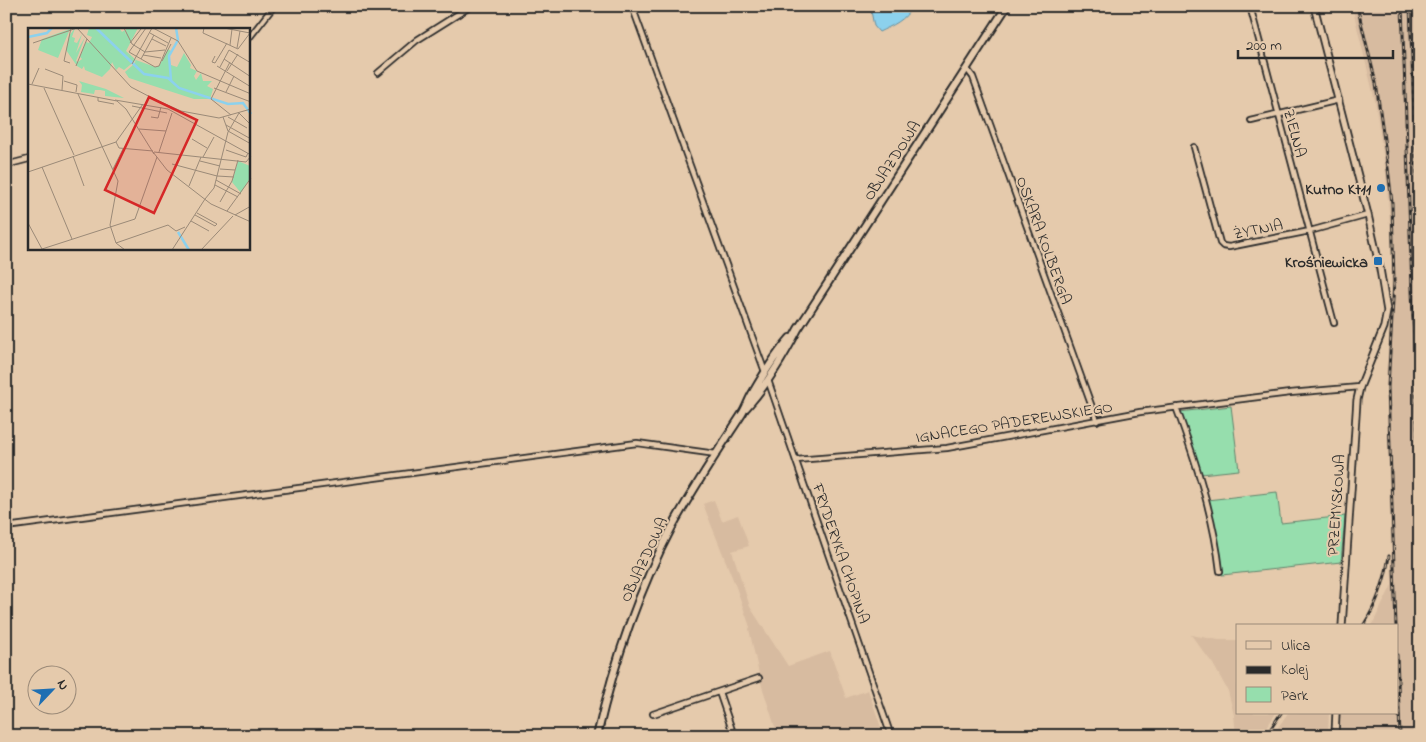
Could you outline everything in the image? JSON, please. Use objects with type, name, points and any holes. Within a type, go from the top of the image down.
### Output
[{"type":"main road","name":"OBJAZDOWA","points":[[746,408],[765,372],[798,329],[1007,6]]},
{"type":"main road","name":"OBJAZDOWA","points":[[597,736],[611,678],[624,636],[639,595],[672,526],[716,454],[767,380],[798,329]]},
{"type":"street","points":[[250,37],[274,6]]},
{"type":"street","points":[[378,73],[417,40],[471,6]]},
{"type":"street","points":[[632,6],[765,372]]},
{"type":"street","name":"ZIELNA","points":[[1250,6],[1334,323]]},
{"type":"street","points":[[1314,6],[1368,215],[1380,269],[1386,317],[1360,387]]},
{"type":"street","name":"OSKARA KOLBERGA","points":[[967,69],[975,82],[1097,421]]},
{"type":"street","points":[[1251,121],[1338,100]]},
{"type":"street","name":"ŻYTNIA","points":[[1194,146],[1220,243],[1223,246],[1229,247],[1310,231],[1368,215]]},
{"type":"street","points":[[6,165],[28,159]]},
{"type":"street","name":"FRYDERYKA CHOPINA","points":[[767,380],[890,736]]},
{"type":"street","name":"IGNACEGO PADEREWSKIEGO","points":[[796,460],[947,448],[1140,412],[1290,393],[1360,387]]},
{"type":"street","name":"PRZEMYSŁOWA","points":[[1342,624],[1355,415],[1360,387]]},
{"type":"street","points":[[1176,407],[1198,474],[1216,546],[1220,571]]},
{"type":"street","points":[[6,527],[637,443],[716,454]]},
{"type":"street","points":[[653,714],[759,678]]},
{"type":"street","points":[[719,692],[734,736]]},
{"type":"street","points":[[1335,736],[1336,714]]},
{"type":"shaded area","points":[[1352,6],[1420,6],[1420,736],[1339,736],[1340,714],[1398,714],[1398,624],[1372,624],[1392,585],[1386,375],[1391,311],[1391,237],[1386,175],[1375,101]]},
{"type":"shaded area","points":[[714,500],[722,521],[738,515],[749,546],[732,551],[750,607],[788,666],[830,651],[846,698],[868,690],[884,736],[778,736],[761,683],[750,627],[703,504]]},
{"type":"shaded area","points":[[1191,635],[1219,640],[1236,640],[1236,714],[1275,714],[1261,736],[1236,736],[1234,715],[1228,691],[1213,664]]},
{"type":"shaded area","points":[[1287,714],[1329,714],[1328,736],[1272,736]]},
{"type":"green space","points":[[1231,406],[1239,470],[1201,474],[1179,412]]},
{"type":"green space","points":[[1277,492],[1281,523],[1345,516],[1341,562],[1222,575],[1219,548],[1207,500]]},
{"type":"water","points":[[870,6],[912,6],[903,19],[879,32],[874,26]]},
{"type":"railway","points":[[1357,6],[1376,83],[1392,203],[1394,282],[1388,387],[1396,624]]},
{"type":"railway","points":[[1402,6],[1420,516]]},
{"type":"railway","points":[[1410,6],[1420,282]]},
{"type":"railway","points":[[1364,624],[1380,592],[1389,556]]},
{"type":"railway","points":[[1398,682],[1400,736]]},
{"type":"railway","points":[[1266,736],[1280,714]]},
{"type":"place","name":"Kutno Kt11","points":[[1381,188]]},
{"type":"place","name":"Krośniewicka","points":[[1378,261]]}]
